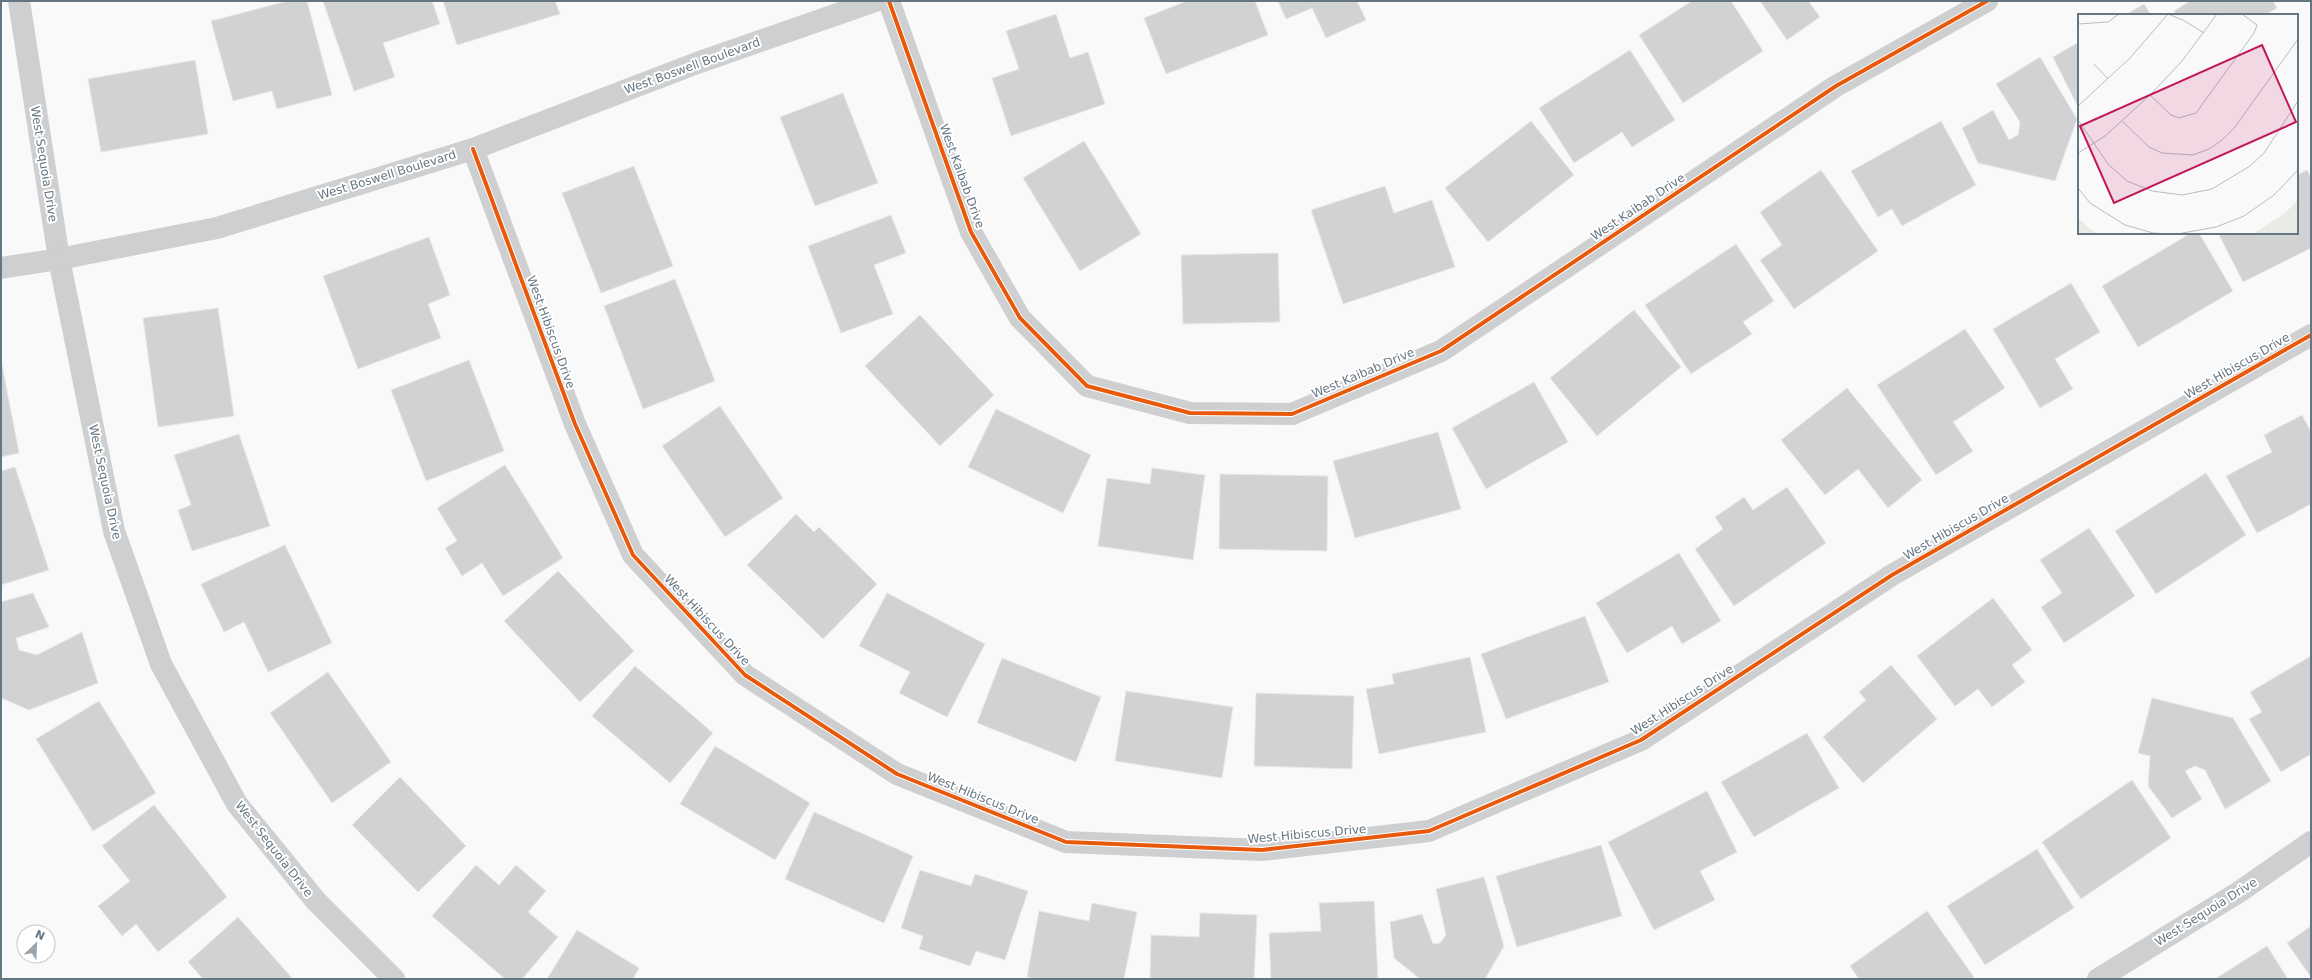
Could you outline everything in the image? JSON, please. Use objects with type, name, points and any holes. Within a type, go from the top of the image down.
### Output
[{"type":"street","name":"West Sequoia Drive","points":[[19,1],[60,259],[114,531],[161,664],[237,804],[316,901],[394,979]]},
{"type":"street","name":"West Boswell Boulevard","points":[[1,268],[60,259],[218,228],[473,149],[697,63],[875,1]]},
{"type":"street","name":"West Kaibab Drive","points":[[889,1],[971,232],[1020,318],[1087,386],[1190,413],[1292,414],[1441,351],[1836,86],[1988,1]]},
{"type":"street","name":"West Hibiscus Drive","points":[[473,149],[574,424],[633,555],[745,675],[897,774],[1066,842],[1262,850],[1429,831],[1641,740],[1892,574],[2311,335]]},
{"type":"street","name":"West Sequoia Drive","points":[[2098,979],[2239,892],[2311,842]]},
{"type":"building","points":[[288,1],[307,1],[332,95],[277,109],[272,91],[233,101],[211,21]]},
{"type":"building","points":[[323,1],[432,1],[440,24],[383,43],[395,77],[354,91]]},
{"type":"building","points":[[443,1],[555,1],[560,14],[457,45]]},
{"type":"building","points":[[1187,1],[1255,1],[1268,35],[1166,74],[1144,18]]},
{"type":"building","points":[[1278,1],[1357,1],[1366,20],[1326,38],[1312,8],[1286,19]]},
{"type":"building","points":[[1692,1],[1731,1],[1763,51],[1683,103],[1639,35]]},
{"type":"building","points":[[1760,1],[1811,1],[1809,2],[1820,17],[1787,40]]},
{"type":"building","points":[[2190,1],[2273,1],[2277,8],[2267,14],[2176,14],[2174,11]]},
{"type":"building","points":[[2144,4],[2150,14],[2127,14]]},
{"type":"building","points":[[1056,14],[1070,58],[1088,52],[1105,104],[1011,136],[992,78],[1019,69],[1006,31]]},
{"type":"building","points":[[2078,43],[2078,107],[2053,57]]},
{"type":"building","points":[[1630,50],[1675,120],[1632,147],[1622,132],[1574,163],[1539,108]]},
{"type":"building","points":[[2040,57],[2077,119],[2055,181],[1978,163],[1962,128],[1993,110],[2009,140],[2018,135],[2020,122],[1996,84]]},
{"type":"building","points":[[195,60],[208,134],[101,152],[88,79]]},
{"type":"building","points":[[843,93],[878,183],[815,206],[780,117]]},
{"type":"building","points":[[1531,121],[1574,175],[1488,242],[1445,188]]},
{"type":"building","points":[[1941,121],[1976,185],[1902,226],[1892,209],[1878,217],[1851,171]]},
{"type":"building","points":[[1084,141],[1141,234],[1080,271],[1023,178]]},
{"type":"building","points":[[634,166],[673,266],[601,293],[562,193]]},
{"type":"building","points":[[1821,170],[1878,251],[1794,309],[1760,260],[1782,245],[1760,212]]},
{"type":"building","points":[[2307,170],[2311,177],[2311,248],[2243,282],[2219,234],[2298,234],[2298,174]]},
{"type":"building","points":[[1385,186],[1394,213],[1432,200],[1455,267],[1343,304],[1311,210]]},
{"type":"building","points":[[891,215],[906,253],[874,265],[893,314],[841,333],[808,246]]},
{"type":"building","points":[[2189,234],[2200,234],[2233,291],[2138,347],[2102,286]]},
{"type":"building","points":[[429,237],[450,295],[428,304],[441,338],[358,369],[323,276]]},
{"type":"building","points":[[1736,244],[1774,301],[1743,322],[1752,334],[1691,374],[1645,305]]},
{"type":"building","points":[[1278,253],[1280,322],[1183,324],[1181,255]]},
{"type":"building","points":[[675,279],[715,381],[643,409],[604,306]]},
{"type":"building","points":[[2071,283],[2100,332],[2055,359],[2073,389],[2040,408],[1993,329]]},
{"type":"building","points":[[218,308],[234,416],[158,427],[143,318]]},
{"type":"building","points":[[1634,310],[1681,367],[1597,436],[1550,378]]},
{"type":"building","points":[[920,315],[994,395],[940,446],[865,366]]},
{"type":"building","points":[[1965,329],[2005,388],[1953,422],[1973,451],[1936,475],[1877,385]]},
{"type":"building","points":[[1,359],[19,453],[1,457]]},
{"type":"building","points":[[469,360],[504,451],[426,481],[391,390]]},
{"type":"building","points":[[1534,382],[1568,442],[1486,489],[1452,428]]},
{"type":"building","points":[[1847,388],[1922,480],[1888,508],[1858,469],[1825,495],[1781,440]]},
{"type":"building","points":[[720,406],[783,498],[725,537],[662,446]]},
{"type":"building","points":[[996,409],[1091,455],[1063,513],[968,467]]},
{"type":"building","points":[[2302,415],[2311,432],[2311,504],[2257,533],[2226,476],[2272,452],[2264,435]]},
{"type":"building","points":[[1438,432],[1461,509],[1355,538],[1333,461]]},
{"type":"building","points":[[239,434],[270,526],[192,551],[178,510],[191,505],[174,455]]},
{"type":"building","points":[[505,465],[563,558],[503,596],[482,563],[462,576],[445,548],[457,541],[437,508]]},
{"type":"building","points":[[15,467],[49,570],[1,585],[1,471]]},
{"type":"building","points":[[1152,468],[1205,475],[1193,560],[1098,546],[1107,478],[1150,484]]},
{"type":"building","points":[[2206,473],[2246,535],[2156,594],[2115,531]]},
{"type":"building","points":[[1220,474],[1328,476],[1327,551],[1219,549]]},
{"type":"building","points":[[1787,487],[1826,543],[1734,606],[1695,549],[1723,529],[1715,517],[1744,497],[1753,510]]},
{"type":"building","points":[[796,514],[814,532],[819,527],[877,584],[823,639],[747,565]]},
{"type":"building","points":[[2089,528],[2135,596],[2064,643],[2041,607],[2062,593],[2040,560]]},
{"type":"building","points":[[285,545],[332,643],[268,672],[244,622],[224,632],[201,584]]},
{"type":"building","points":[[1679,553],[1721,621],[1682,644],[1672,626],[1627,653],[1596,603]]},
{"type":"building","points":[[558,571],[634,651],[580,702],[504,621]]},
{"type":"building","points":[[33,593],[49,627],[16,638],[19,650],[37,655],[82,632],[98,683],[29,710],[1,698],[1,602]]},
{"type":"building","points":[[887,593],[985,644],[947,717],[899,693],[910,672],[859,646]]},
{"type":"building","points":[[1993,598],[2032,650],[2012,665],[2025,682],[1992,707],[1978,689],[1955,706],[1917,656]]},
{"type":"building","points":[[1585,616],[1609,682],[1506,719],[1481,654]]},
{"type":"building","points":[[2311,656],[2311,754],[2281,772],[2249,719],[2262,712],[2250,692]]},
{"type":"building","points":[[1470,657],[1486,732],[1379,754],[1366,689],[1394,684],[1392,674]]},
{"type":"building","points":[[1002,658],[1101,697],[1076,762],[977,723]]},
{"type":"building","points":[[1891,665],[1937,719],[1863,783],[1823,737],[1866,700],[1859,692]]},
{"type":"building","points":[[635,666],[713,733],[670,783],[592,716]]},
{"type":"building","points":[[328,672],[391,762],[332,803],[270,713]]},
{"type":"building","points":[[1126,691],[1233,707],[1222,778],[1115,761]]},
{"type":"building","points":[[1256,693],[1354,696],[1352,769],[1254,766]]},
{"type":"building","points":[[2152,698],[2233,718],[2271,781],[2225,809],[2205,770],[2195,766],[2185,771],[2202,799],[2172,818],[2148,786],[2150,756],[2138,753]]},
{"type":"building","points":[[99,701],[156,793],[93,831],[36,739]]},
{"type":"building","points":[[1807,733],[1839,788],[1754,837],[1721,782]]},
{"type":"building","points":[[715,746],[810,803],[775,860],[680,804]]},
{"type":"building","points":[[400,777],[466,846],[418,892],[352,825]]},
{"type":"building","points":[[2132,780],[2171,838],[2081,899],[2042,842]]},
{"type":"building","points":[[1707,791],[1737,852],[1700,871],[1715,900],[1654,930],[1608,842]]},
{"type":"building","points":[[154,805],[227,897],[158,952],[136,924],[122,936],[98,906],[130,881],[102,846]]},
{"type":"building","points":[[814,812],[913,856],[884,923],[785,879]]},
{"type":"building","points":[[1601,845],[1622,916],[1517,947],[1496,876]]},
{"type":"building","points":[[2037,849],[2074,908],[1985,965],[1947,906]]},
{"type":"building","points":[[476,865],[499,885],[516,865],[546,891],[528,912],[558,937],[522,979],[505,979],[432,916]]},
{"type":"building","points":[[920,870],[971,886],[975,874],[1028,891],[1005,960],[976,951],[970,966],[919,949],[923,936],[901,928]]},
{"type":"building","points":[[1484,877],[1504,946],[1485,979],[1420,979],[1394,958],[1390,922],[1422,914],[1433,944],[1440,943],[1446,935],[1436,889]]},
{"type":"building","points":[[1374,901],[1378,979],[1271,979],[1269,933],[1321,931],[1319,903]]},
{"type":"building","points":[[1092,903],[1137,912],[1124,979],[1037,979],[1027,977],[1039,911],[1089,921]]},
{"type":"building","points":[[1927,911],[1974,977],[1972,979],[1859,979],[1850,966]]},
{"type":"building","points":[[1200,913],[1257,915],[1254,979],[1150,979],[1151,935],[1199,937]]},
{"type":"building","points":[[238,917],[293,979],[203,979],[188,962]]},
{"type":"building","points":[[2311,926],[2311,977],[2287,943]]},
{"type":"building","points":[[577,930],[639,968],[633,979],[547,979]]},
{"type":"building","points":[[2267,946],[2288,979],[2215,979]]},
{"type":"cycle path","points":[[889,1],[971,232],[1020,318],[1087,386],[1190,413],[1292,414],[1441,351],[1836,86],[1987,1]]},
{"type":"cycle path","points":[[473,149],[575,424],[633,555],[745,675],[897,774],[1066,842],[1262,850],[1429,831],[1641,740],[1892,575],[2311,335]]}]
